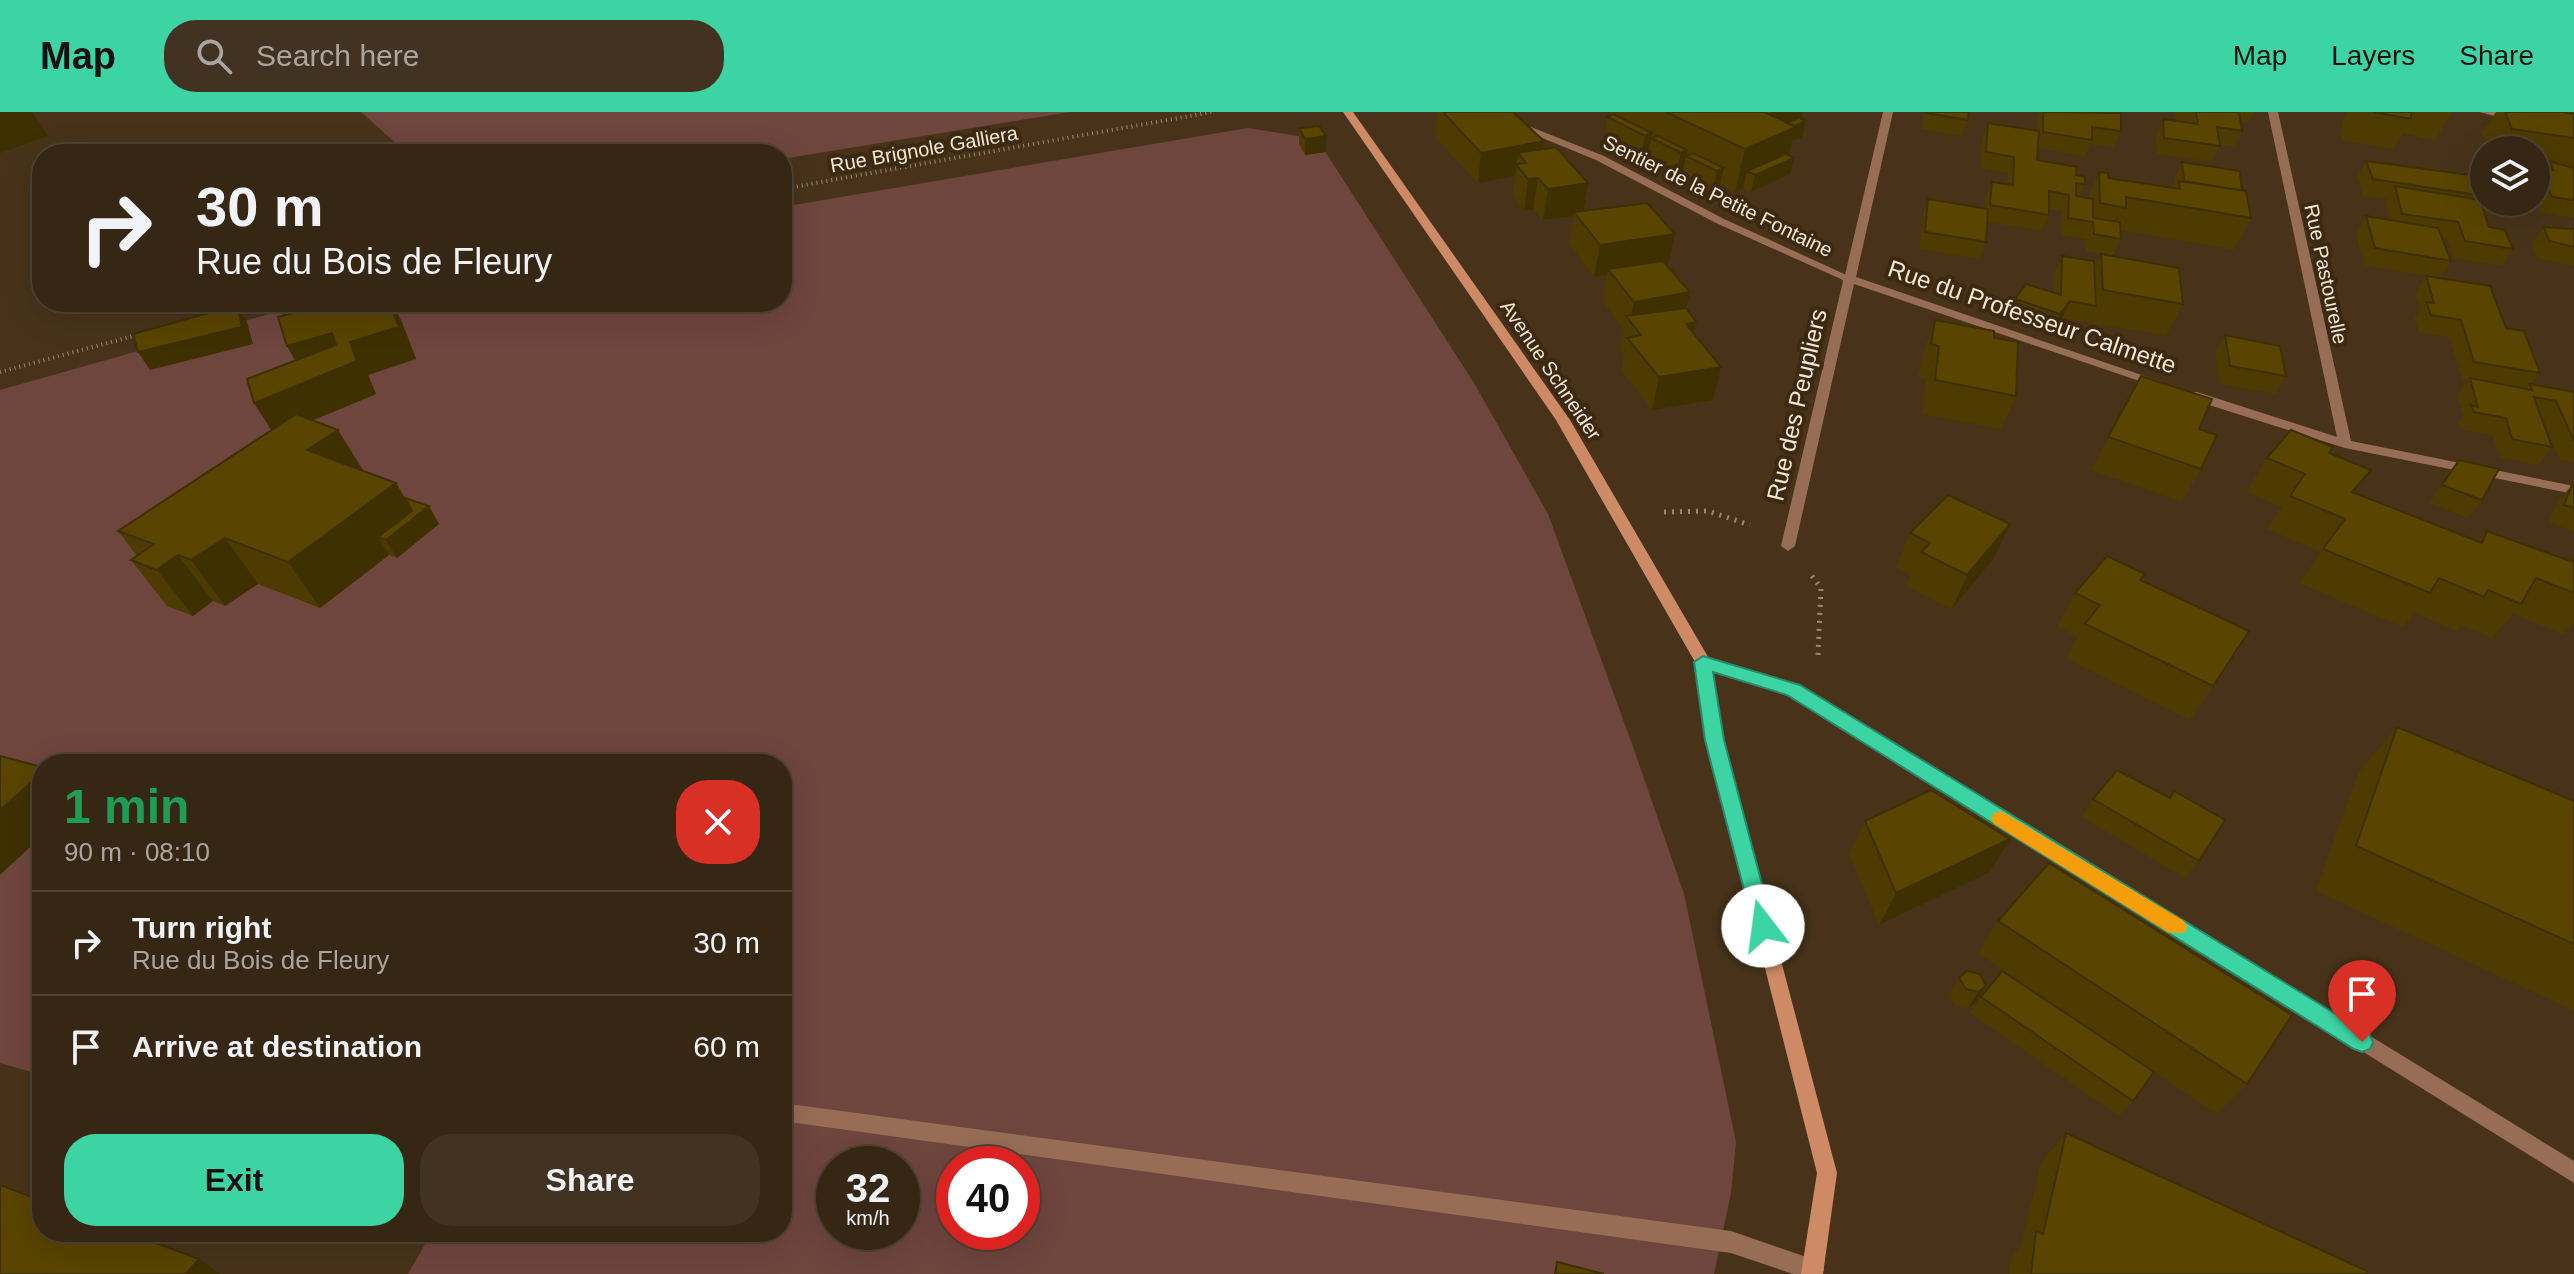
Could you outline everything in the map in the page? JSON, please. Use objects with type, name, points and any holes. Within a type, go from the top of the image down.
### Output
[{"type":"street","name":"Avenue Schneider","points":[[1348,112],[1563,420],[1703,662]]},
{"type":"street","name":"Sentier de la Petite Fontaine","points":[[1484,112],[1600,158],[1720,221],[1847,278]]},
{"type":"street","name":"Rue des Peupliers","points":[[1788,546],[1847,278],[1888,112]]},
{"type":"street","name":"Rue Pastourelle","points":[[2273,112],[2345,444]]},
{"type":"street","points":[[2484,112],[2525,120]]},
{"type":"street","name":"Rue du Professeur Calmette","points":[[1847,278],[2345,444],[2574,490]]},
{"type":"street","points":[[792,1113],[1731,1242],[1813,1272],[1827,1173],[1715,740],[1703,662],[1794,690],[2574,1173]]},
{"type":"path","name":"Rue Brignole Galliera","points":[[792,187],[1212,112]]},
{"type":"path","points":[[0,372],[149,332]]},
{"type":"path","name":"Rue des Peupliers","points":[[1691,508],[1732,515]]},
{"type":"path","points":[[1788,546],[1821,588],[1818,666],[1794,690]]},
{"type":"shaded area","points":[[361,112],[1070,112],[792,157],[792,144],[397,144]]},
{"type":"shaded area","points":[[1248,128],[1317,139],[1474,383],[1548,514],[1684,894],[1736,1142],[1731,1193],[1714,1274],[408,1274],[426,1242],[792,1242],[792,754],[32,754],[32,1072],[0,1063],[0,390],[277,312],[792,312],[792,205]]},
{"type":"building","points":[[1443,112],[1513,112],[1544,141],[1481,153]]},
{"type":"building","points":[[1666,112],[1764,112],[1796,127],[1745,149]]},
{"type":"building","points":[[1926,112],[1969,112],[1968,120]]},
{"type":"building","points":[[2043,112],[2121,113],[2121,131],[2092,127],[2092,140],[2043,132]]},
{"type":"building","points":[[2196,112],[2239,112],[2242,131],[2217,127],[2220,146],[2164,138],[2163,119],[2198,124]]},
{"type":"building","points":[[2373,112],[2411,112],[2411,119]]},
{"type":"building","points":[[2505,112],[2574,114],[2574,138],[2512,129]]},
{"type":"building","points":[[1613,114],[1652,133],[1645,136],[1607,117]]},
{"type":"building","points":[[1799,118],[1806,121],[1795,126],[1787,123]]},
{"type":"building","points":[[1988,123],[2039,131],[2037,160],[2077,167],[2076,175],[2085,177],[2085,184],[2076,183],[2076,196],[2093,199],[2093,218],[2120,222],[2121,239],[2094,234],[2093,222],[2068,218],[2069,195],[2049,191],[2049,215],[1990,205],[1992,182],[2013,185],[2014,157],[1986,152]]},
{"type":"building","points":[[1319,126],[1326,136],[1305,139],[1299,128]]},
{"type":"building","points":[[1658,136],[1687,150],[1681,153],[1651,138]]},
{"type":"building","points":[[1556,147],[1588,183],[1548,189],[1538,178],[1528,179],[1516,164],[1526,163],[1518,153]]},
{"type":"building","points":[[1693,153],[1724,168],[1717,171],[1686,156]]},
{"type":"building","points":[[1786,154],[1794,158],[1755,175],[1747,171]]},
{"type":"building","points":[[2366,161],[2470,175],[2470,194],[2373,179]]},
{"type":"building","points":[[2550,161],[2574,168],[2574,200],[2552,197],[2550,170],[2553,170]]},
{"type":"building","points":[[2182,162],[2240,171],[2242,191],[2184,181]]},
{"type":"building","points":[[2099,172],[2108,173],[2109,178],[2180,189],[2179,181],[2246,191],[2251,218],[2126,197],[2126,208],[2100,203]]},
{"type":"building","points":[[2395,186],[2470,198],[2470,216],[2485,216],[2489,227],[2505,230],[2513,249],[2465,241],[2458,222],[2402,214]]},
{"type":"building","points":[[1928,199],[1988,209],[1986,242],[1925,232]]},
{"type":"building","points":[[1647,203],[1675,234],[1600,245],[1574,212]]},
{"type":"building","points":[[2366,216],[2438,228],[2451,261],[2375,248]]},
{"type":"building","points":[[2544,227],[2574,229],[2574,247],[2549,241]]},
{"type":"building","points":[[2101,254],[2179,268],[2183,304],[2103,290]]},
{"type":"building","points":[[2062,256],[2094,261],[2096,306],[2070,301],[2060,314],[2015,299],[2026,284],[2061,295]]},
{"type":"building","points":[[1663,261],[1690,292],[1634,302],[1608,269]]},
{"type":"building","points":[[2426,276],[2490,286],[2506,328],[2524,331],[2540,373],[2474,362],[2461,320],[2431,315],[2426,302],[2434,303]]},
{"type":"building","points":[[1686,308],[1696,322],[1686,324],[1721,367],[1659,377],[1627,338],[1641,335],[1626,316]]},
{"type":"building","points":[[212,312],[239,312],[242,327],[138,352],[133,334]]},
{"type":"building","points":[[296,312],[393,312],[399,327],[350,342],[357,361],[254,403],[247,379],[336,345],[332,333],[287,346],[278,317]]},
{"type":"building","points":[[1935,320],[1994,331],[1994,338],[2018,342],[2016,396],[1935,380],[1939,346],[1931,344]]},
{"type":"building","points":[[2225,335],[2280,346],[2286,376],[2230,366]]},
{"type":"building","points":[[2141,376],[2212,399],[2199,429],[2217,435],[2201,469],[2108,437]]},
{"type":"building","points":[[2470,378],[2532,390],[2530,384],[2574,392],[2574,441],[2556,401],[2534,397],[2552,447],[2512,439],[2506,418],[2474,412],[2471,405],[2478,407]]},
{"type":"building","points":[[296,414],[338,430],[307,450],[396,483],[288,562],[225,538],[191,560],[178,555],[157,570],[131,560],[154,544],[118,531]]},
{"type":"building","points":[[2291,430],[2333,447],[2329,453],[2371,470],[2352,492],[2482,543],[2487,531],[2573,562],[2574,558],[2574,593],[2536,578],[2521,604],[2488,590],[2484,597],[2439,578],[2430,593],[2323,549],[2345,519],[2290,496],[2305,474],[2267,458]]},
{"type":"building","points":[[2459,460],[2499,469],[2482,500],[2442,485]]},
{"type":"building","points":[[2574,486],[2574,508],[2564,505]]},
{"type":"building","points":[[1948,495],[2010,524],[1967,575],[1921,552],[1930,543],[1910,533]]},
{"type":"building","points":[[405,498],[429,506],[386,540],[378,537],[412,511]]},
{"type":"building","points":[[2107,556],[2145,574],[2140,580],[2249,631],[2213,686],[2085,624],[2100,605],[2075,593]]},
{"type":"building","points":[[2397,727],[2574,801],[2574,944],[2356,846]]},
{"type":"building","points":[[0,756],[32,764],[32,782],[0,810]]},
{"type":"building","points":[[2117,770],[2170,798],[2174,791],[2225,820],[2199,861],[2093,799]]},
{"type":"building","points":[[1931,790],[2010,839],[1896,893],[1865,821]]},
{"type":"building","points":[[2049,863],[2292,1015],[2247,1084],[1998,921]]},
{"type":"building","points":[[1967,971],[1980,974],[1986,986],[1978,992],[1966,989],[1959,978]]},
{"type":"building","points":[[2002,971],[2154,1072],[2133,1101],[1981,997]]},
{"type":"building","points":[[2066,1133],[2367,1271],[2367,1274],[2031,1274],[2036,1231],[2043,1234]]},
{"type":"building","points":[[0,1185],[32,1197],[32,1242],[153,1242],[199,1259],[186,1274],[0,1274]]},
{"type":"building","points":[[1557,1262],[1604,1274],[1555,1274]]},
{"type":"slow traffic","points":[[2001,818],[2177,927]]},
{"type":"route","points":[[1763,926],[1715,740],[1703,662],[1794,690],[2362,1042]]}]
